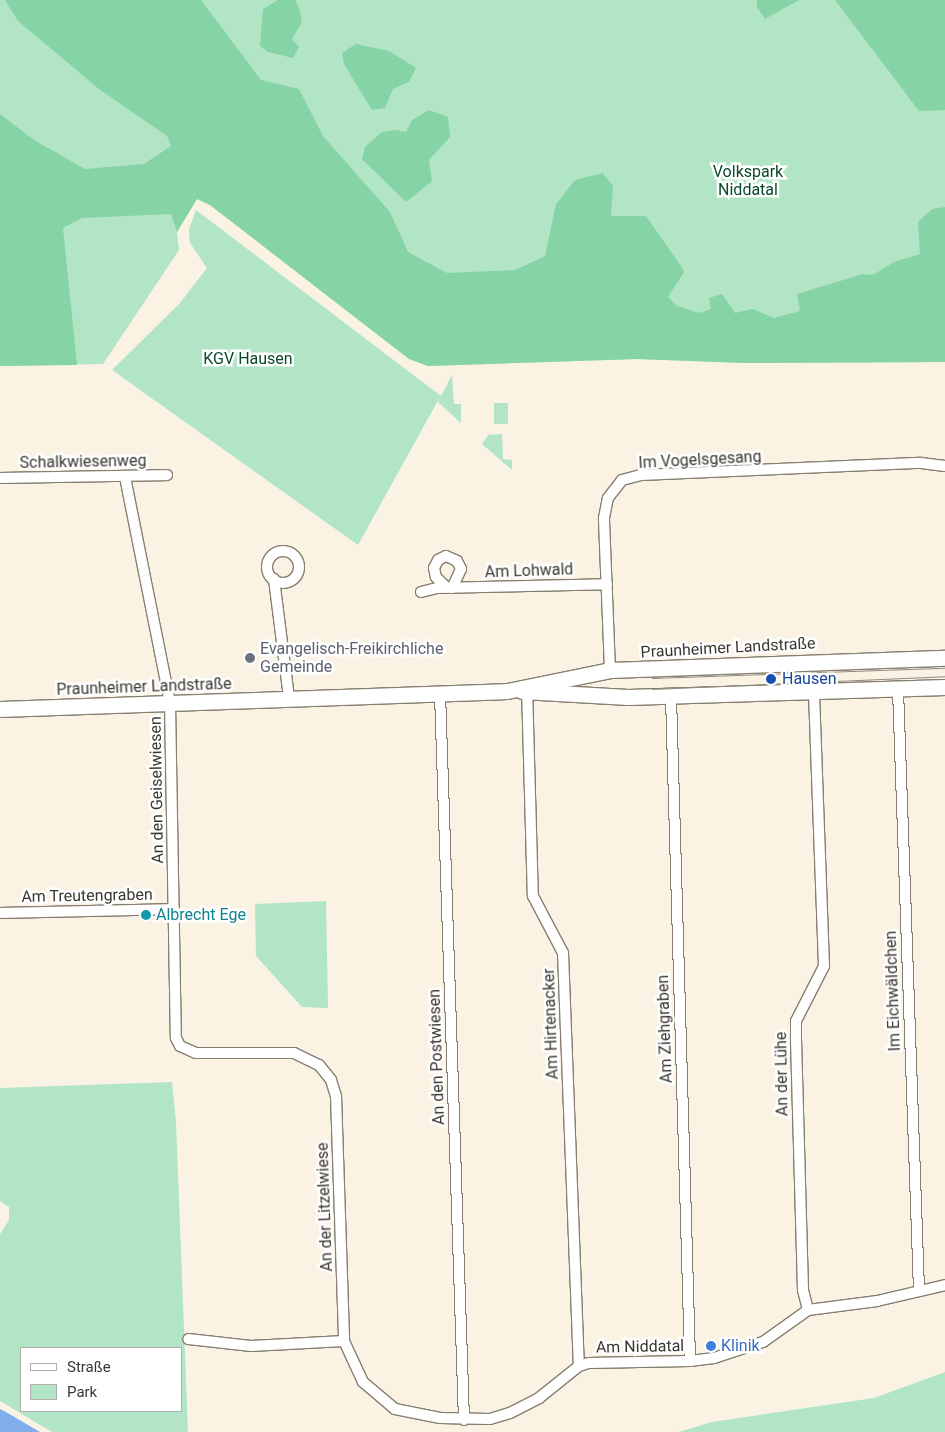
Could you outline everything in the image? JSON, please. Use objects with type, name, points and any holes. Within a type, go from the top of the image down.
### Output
[{"type":"main road","name":"Praunheimer Landstraße","points":[[523,690],[610,670],[945,658]]},
{"type":"main road","points":[[610,670],[620,692],[628,697]]},
{"type":"main road","name":"Praunheimer Landstraße","points":[[0,709],[523,690],[628,697],[945,687]]},
{"type":"street","name":"Im Vogelsgesang","points":[[610,670],[604,518],[608,498],[622,480],[641,475],[921,463],[945,466]]},
{"type":"street","name":"Schalkwiesenweg","points":[[0,478],[167,475]]},
{"type":"street","name":"An den Geiselwiesen","points":[[125,477],[170,704],[176,1038],[180,1046]]},
{"type":"street","points":[[274,579],[289,698]]},
{"type":"street","name":"Am Lohwald","points":[[421,592],[449,588],[608,584]]},
{"type":"street","name":"Im Eichwäldchen","points":[[898,689],[918,1291]]},
{"type":"street","name":"Am Hirtenacker","points":[[523,690],[532,889],[537,907],[563,953],[579,1366]]},
{"type":"street","name":"An der Lühe","points":[[808,1310],[803,1290],[796,1021],[824,966],[814,692]]},
{"type":"street","name":"An den Postwiesen","points":[[440,693],[464,1420]]},
{"type":"street","name":"Am Ziehgraben","points":[[671,696],[690,1361]]},
{"type":"street","name":"Am Treutengraben","points":[[0,913],[174,908]]},
{"type":"street","name":"An der Litzelwiese","points":[[180,1046],[207,1054],[294,1054],[318,1065],[331,1080],[336,1096],[344,1341]]},
{"type":"street","name":"Am Niddatal","points":[[344,1341],[356,1373],[384,1402],[413,1414],[464,1420],[490,1419],[510,1413],[539,1398],[579,1366],[589,1363],[690,1361],[737,1352],[763,1342],[808,1310],[878,1301],[945,1285]]},
{"type":"street","points":[[188,1339],[252,1346],[344,1341]]},
{"type":"green space","name":"Volkspark Niddatal","points":[[0,0],[945,0],[945,362],[745,363],[637,359],[428,366],[409,359],[210,205],[197,199],[177,232],[179,250],[103,364],[0,366]]},
{"type":"green space","points":[[5,0],[201,0],[261,80],[299,89],[323,136],[390,212],[408,252],[447,273],[515,270],[545,256],[556,204],[575,180],[603,173],[613,186],[611,216],[646,216],[681,266],[684,272],[668,297],[677,306],[699,313],[711,309],[709,298],[722,294],[735,313],[753,309],[774,318],[800,311],[797,294],[863,274],[873,275],[894,262],[920,254],[918,222],[932,209],[945,207],[945,362],[745,363],[637,359],[428,366],[409,359],[210,205],[197,199],[177,232],[171,214],[82,218],[63,228],[77,365],[0,366],[0,114],[34,140],[85,169],[144,164],[171,146],[167,136],[99,89],[18,21]]},
{"type":"green space","points":[[278,0],[295,0],[299,8],[302,22],[292,39],[299,47],[293,58],[268,52],[260,46],[263,9]]},
{"type":"green space","points":[[757,0],[799,0],[765,19],[757,7]]},
{"type":"green space","points":[[835,0],[945,0],[945,110],[919,111]]},
{"type":"green space","points":[[356,44],[389,51],[416,68],[409,82],[393,89],[385,108],[372,110],[344,64],[342,53]]},
{"type":"green space","points":[[429,110],[448,117],[450,137],[429,160],[432,181],[406,202],[362,159],[365,147],[382,132],[396,130],[406,132],[412,120]]},
{"type":"green space","name":"KGV Hausen","points":[[196,210],[441,396],[452,375],[454,404],[461,404],[461,423],[438,402],[440,397],[358,545],[112,370],[180,303],[207,268],[190,243],[189,229]]},
{"type":"green space","points":[[494,403],[508,403],[508,424],[494,424]]},
{"type":"green space","points":[[502,434],[503,459],[512,460],[512,470],[482,444],[488,435]]},
{"type":"green space","points":[[326,901],[328,1008],[302,1007],[256,956],[255,904]]},
{"type":"green space","points":[[172,1082],[176,1122],[188,1432],[52,1432],[0,1401],[0,1234],[9,1220],[9,1207],[0,1201],[0,1088]]},
{"type":"green space","points":[[945,1372],[945,1432],[679,1432],[712,1422],[874,1398]]},
{"type":"water","points":[[0,1409],[6,1412],[40,1432],[0,1432]]},
{"type":"tram line","points":[[652,678],[945,668]]},
{"type":"tram line","points":[[652,689],[945,676]]},
{"type":"place","name":"Evangelisch-Freikirchliche Gemeinde","points":[[250,658]]},
{"type":"place","name":"Hausen","points":[[771,679]]},
{"type":"place","name":"Albrecht Ege","points":[[146,915]]},
{"type":"place","name":"Klinik","points":[[711,1346]]}]
